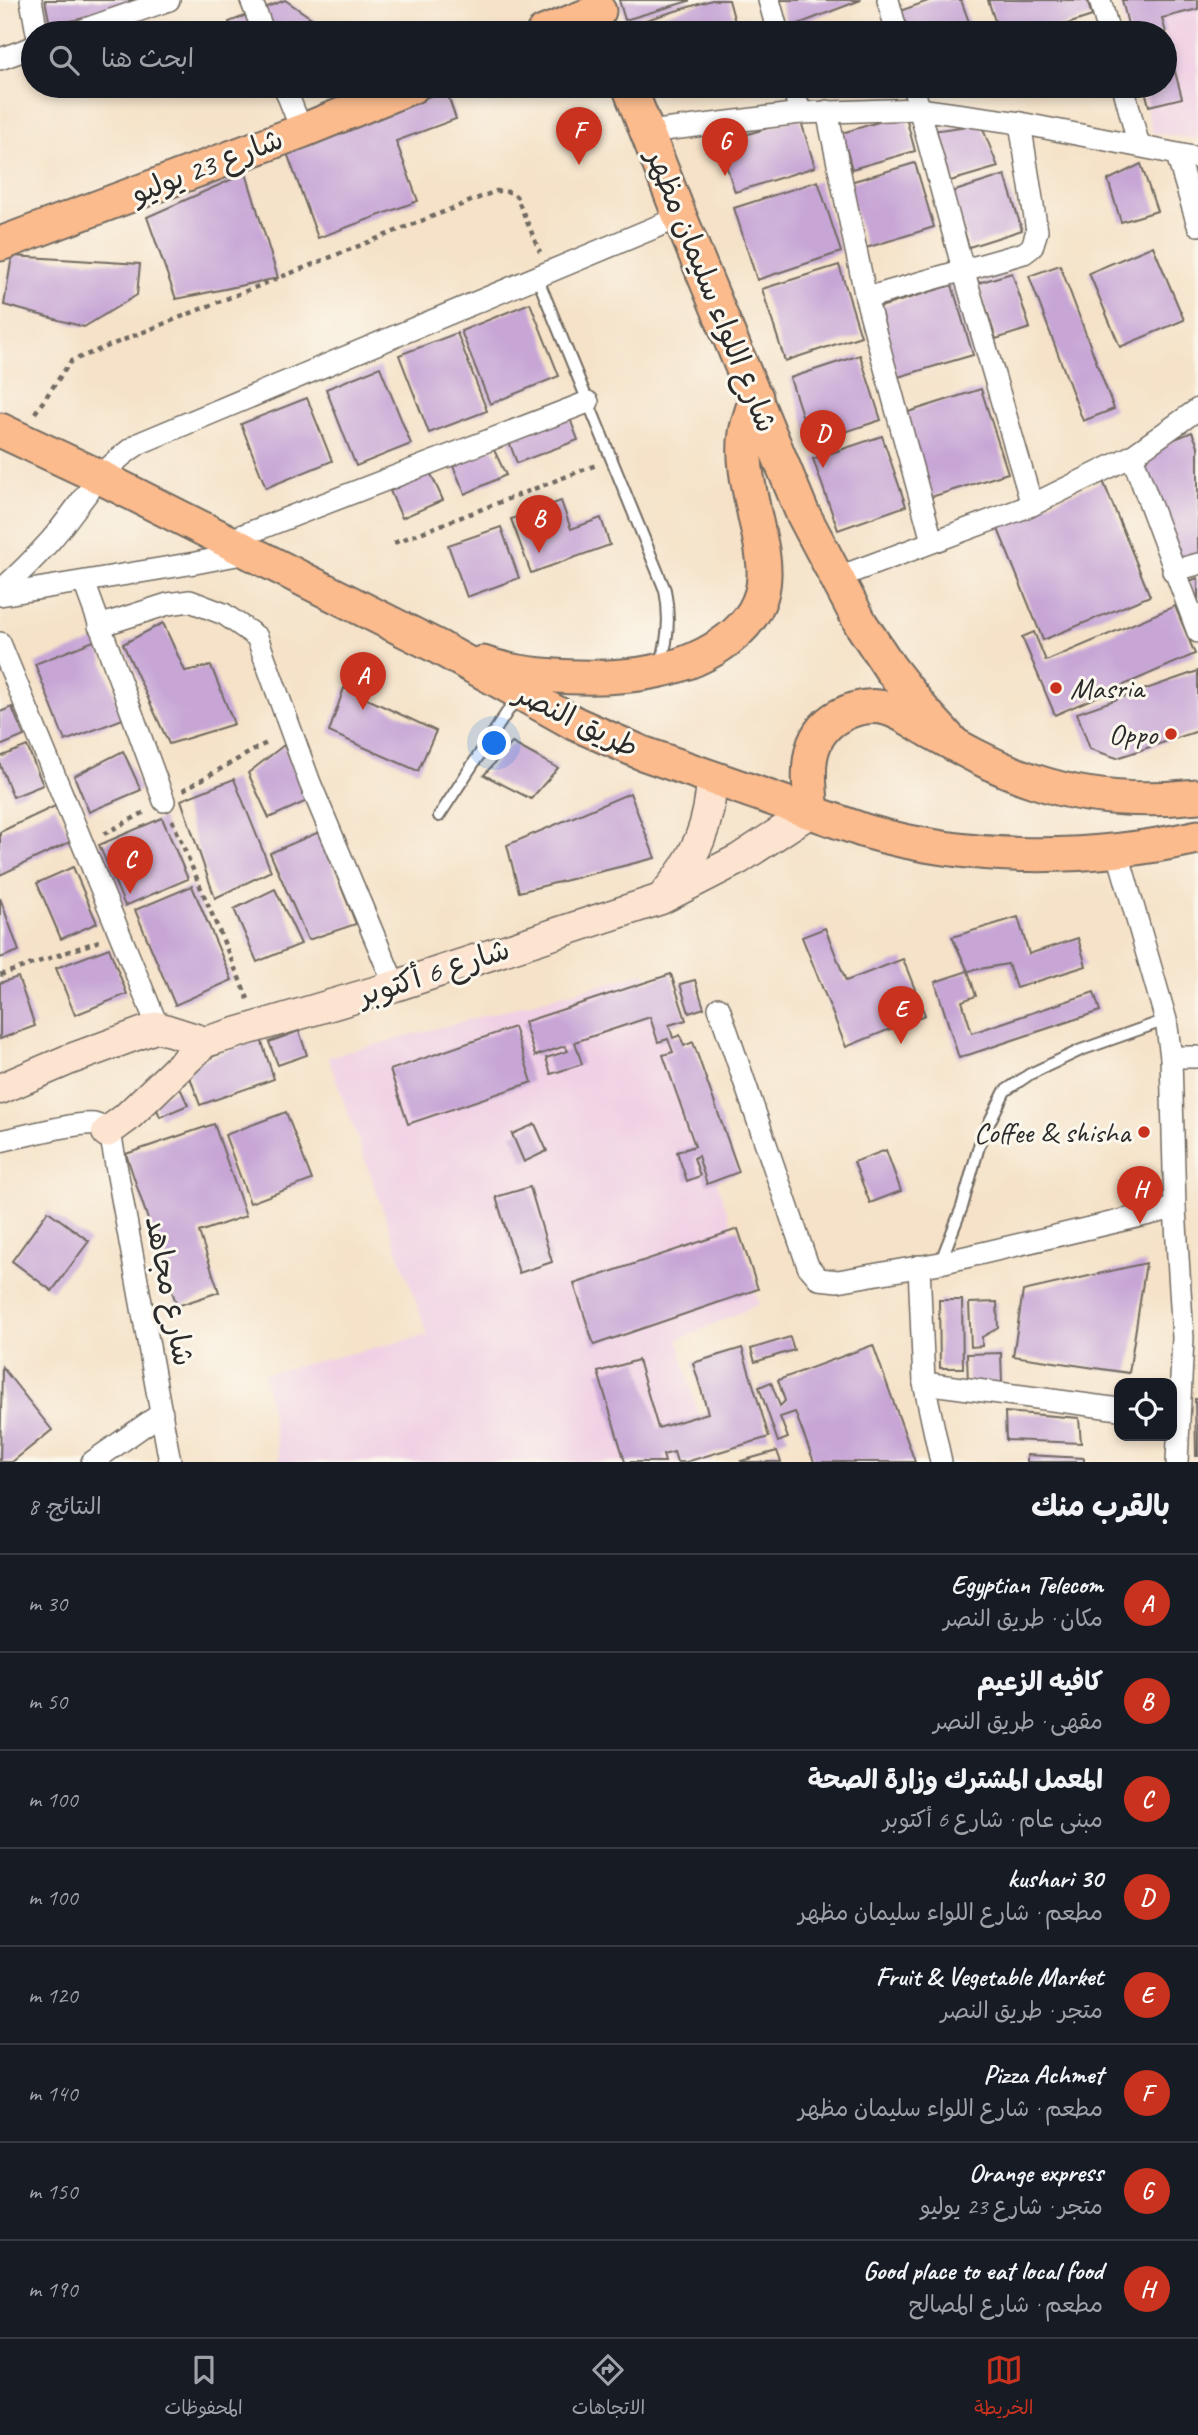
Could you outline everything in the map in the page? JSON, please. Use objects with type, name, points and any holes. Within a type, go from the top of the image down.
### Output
[{"type":"main road","points":[[582,21],[601,15]]},
{"type":"main road","name":"شارع 23 يوليو","points":[[0,244],[384,98]]},
{"type":"main road","name":"شارع اللواء سليمان مظهر","points":[[634,98],[802,512],[861,624],[922,709],[954,743]]},
{"type":"main road","points":[[438,647],[492,666],[534,673],[618,676],[658,671],[697,658],[733,637],[756,610],[764,576],[746,466],[746,436],[756,397]]},
{"type":"main road","name":"طريق النصر","points":[[6,431],[438,647],[576,724],[712,777],[875,834],[934,846],[1034,854],[1156,847],[1198,837]]},
{"type":"main road","points":[[812,811],[808,773],[812,745],[829,722],[853,708],[882,707],[1003,769],[1076,793],[1120,799],[1165,800],[1198,796]]},
{"type":"street","points":[[31,0],[35,21]]},
{"type":"street","points":[[109,21],[169,0]]},
{"type":"street","points":[[251,0],[259,21]]},
{"type":"street","points":[[769,0],[775,21]]},
{"type":"street","points":[[888,0],[894,21]]},
{"type":"street","points":[[1100,0],[1106,21]]},
{"type":"street","points":[[0,59],[21,51]]},
{"type":"street","points":[[289,98],[302,131]]},
{"type":"street","points":[[796,98],[800,113]]},
{"type":"street","points":[[916,98],[1032,505]]},
{"type":"street","points":[[1126,98],[1139,146]]},
{"type":"street","points":[[648,132],[827,111],[919,109],[1020,123],[1187,157],[1198,225]]},
{"type":"street","points":[[827,111],[866,298],[932,541]]},
{"type":"street","points":[[866,298],[1024,253],[1032,247],[1037,231],[1020,123]]},
{"type":"street","points":[[0,593],[50,540],[99,476],[118,458],[140,443],[680,217]]},
{"type":"street","points":[[0,593],[85,582],[236,547],[588,402]]},
{"type":"street","points":[[836,578],[1032,505],[1132,456],[1198,409]]},
{"type":"street","points":[[1132,456],[1198,632]]},
{"type":"street","points":[[1173,571],[1198,564]]},
{"type":"street","points":[[85,582],[164,802]]},
{"type":"street","points":[[99,626],[169,604],[190,601],[224,614],[257,637],[289,730],[395,986]]},
{"type":"street","points":[[0,643],[158,1027]]},
{"type":"street","points":[[661,899],[684,871],[697,849],[711,801],[712,777]]},
{"type":"street","name":"شارع 6 أكتوبر","points":[[107,1132],[205,1042],[395,986],[661,899],[739,859],[812,811]]},
{"type":"street","points":[[1117,850],[1166,1020],[1171,1056],[1175,1208],[1183,1338],[1189,1388],[1177,1412]]},
{"type":"street","points":[[719,1008],[808,1266],[819,1279],[838,1281],[930,1264],[1175,1208]]},
{"type":"street","points":[[0,1089],[68,1060],[158,1027],[205,1042]]},
{"type":"street","points":[[1171,1056],[1198,1056]]},
{"type":"street","points":[[0,1141],[80,1125],[96,1124],[107,1132]]},
{"type":"street","name":"شارع مجاهد","points":[[107,1132],[112,1143],[170,1462]]},
{"type":"street","points":[[930,1264],[923,1383],[941,1462]]},
{"type":"street","points":[[923,1383],[1114,1408]]},
{"type":"street","points":[[92,1462],[162,1413]]},
{"type":"street","points":[[1176,1441],[1177,1462]]},
{"type":"lane","points":[[543,275],[588,402],[665,590],[668,631],[658,671]]},
{"type":"lane","points":[[439,817],[519,694]]},
{"type":"lane","points":[[930,1264],[962,1207],[981,1139],[1004,1091],[1030,1074],[1081,1050],[1166,1020]]},
{"type":"path","points":[[6,431],[71,360],[496,191],[509,192],[516,196],[543,275]]},
{"type":"path","points":[[394,542],[612,460]]},
{"type":"path","points":[[83,846],[289,730]]},
{"type":"path","points":[[164,802],[260,1026]]},
{"type":"path","points":[[0,975],[120,934]]},
{"type":"shaded area","points":[[1142,0],[1198,0],[1198,139],[1153,133],[1143,98],[1177,98],[1177,21],[1123,21],[1119,6]]},
{"type":"shaded area","points":[[645,973],[759,1304],[678,1340],[711,1462],[280,1462],[264,1374],[428,1335],[328,1057]]},
{"type":"building","points":[[45,0],[149,0],[150,5],[70,21],[49,21]]},
{"type":"building","points":[[285,0],[316,21],[232,21]]},
{"type":"building","points":[[619,0],[689,0],[689,1],[625,20]]},
{"type":"building","points":[[712,0],[729,0],[735,21],[643,21]]},
{"type":"building","points":[[780,0],[861,0],[806,21],[786,21]]},
{"type":"building","points":[[931,0],[961,0],[969,21],[897,21],[894,13]]},
{"type":"building","points":[[988,0],[1087,0],[1092,16],[1077,21],[995,21]]},
{"type":"building","points":[[1122,0],[1198,0],[1198,9],[1162,18],[1163,21],[1127,21]]},
{"type":"building","points":[[1177,79],[1182,98],[1149,106],[1147,98],[1177,98]]},
{"type":"building","points":[[425,98],[449,98],[456,119],[396,141],[418,201],[318,238],[286,150]]},
{"type":"building","points":[[905,114],[915,151],[852,169],[842,133]]},
{"type":"building","points":[[800,118],[815,167],[735,192],[719,143]]},
{"type":"building","points":[[981,124],[998,167],[947,182],[932,131]]},
{"type":"building","points":[[915,163],[934,227],[866,248],[847,183]]},
{"type":"building","points":[[1141,164],[1157,211],[1121,222],[1108,180]]},
{"type":"building","points":[[246,173],[278,278],[176,299],[147,217]]},
{"type":"building","points":[[1005,175],[1022,230],[969,247],[952,192]]},
{"type":"building","points":[[818,181],[841,252],[757,280],[734,208]]},
{"type":"building","points":[[1153,246],[1184,320],[1120,347],[1089,273]]},
{"type":"building","points":[[12,256],[140,264],[137,295],[84,327],[4,305]]},
{"type":"building","points":[[839,265],[861,336],[785,361],[762,289]]},
{"type":"building","points":[[1060,265],[1114,409],[1083,421],[1029,276]]},
{"type":"building","points":[[1012,273],[1030,328],[996,339],[978,283]]},
{"type":"building","points":[[952,285],[973,355],[898,377],[877,308]]},
{"type":"building","points":[[530,303],[559,376],[490,404],[461,331]]},
{"type":"building","points":[[457,333],[487,411],[429,433],[399,355]]},
{"type":"building","points":[[860,355],[881,420],[811,443],[790,378]]},
{"type":"building","points":[[380,367],[411,444],[356,466],[326,389]]},
{"type":"building","points":[[981,389],[1008,473],[928,498],[902,414]]},
{"type":"building","points":[[307,398],[332,461],[266,488],[241,424]]},
{"type":"building","points":[[569,416],[578,440],[517,463],[508,439]]},
{"type":"building","points":[[1192,432],[1198,446],[1198,559],[1181,566],[1136,455]]},
{"type":"building","points":[[882,436],[906,506],[838,530],[813,459]]},
{"type":"building","points":[[493,448],[506,475],[465,494],[453,466]]},
{"type":"building","points":[[430,472],[443,500],[402,518],[390,491]]},
{"type":"building","points":[[1103,481],[1150,596],[1043,640],[996,524]]},
{"type":"building","points":[[561,501],[571,529],[601,518],[610,545],[531,573],[511,519]]},
{"type":"building","points":[[501,527],[519,578],[467,597],[448,545]]},
{"type":"building","points":[[1198,578],[1198,607],[1189,581]]},
{"type":"building","points":[[1175,606],[1195,654],[1055,715],[1022,637],[1034,632],[1046,661]]},
{"type":"building","points":[[163,623],[185,671],[211,666],[234,724],[169,744],[123,644]]},
{"type":"building","points":[[96,640],[123,719],[65,741],[35,664]]},
{"type":"building","points":[[1198,671],[1198,731],[1117,758],[1090,749],[1077,713]]},
{"type":"building","points":[[344,688],[436,731],[418,771],[329,732]]},
{"type":"building","points":[[12,707],[24,736],[0,746],[0,712]]},
{"type":"building","points":[[512,743],[558,768],[531,799],[484,775]]},
{"type":"building","points":[[284,745],[307,801],[269,818],[248,773]]},
{"type":"building","points":[[27,746],[43,785],[13,797],[0,765],[0,757]]},
{"type":"building","points":[[123,751],[141,790],[89,812],[74,776]]},
{"type":"building","points":[[234,779],[271,871],[215,898],[181,800]]},
{"type":"building","points":[[630,793],[655,858],[519,892],[507,845]]},
{"type":"building","points":[[55,806],[72,841],[0,875],[0,832]]},
{"type":"building","points":[[162,818],[188,879],[125,906],[99,845]]},
{"type":"building","points":[[319,832],[356,924],[308,940],[270,853]]},
{"type":"building","points":[[73,867],[97,923],[61,939],[37,883]]},
{"type":"building","points":[[192,886],[232,980],[175,1005],[135,910]]},
{"type":"building","points":[[275,889],[301,944],[257,962],[234,909]]},
{"type":"building","points":[[0,898],[19,951],[0,958]]},
{"type":"building","points":[[1018,917],[1029,954],[1078,938],[1086,966],[1016,988],[1008,964],[968,971],[952,937]]},
{"type":"building","points":[[825,928],[846,981],[903,959],[925,1015],[846,1047],[802,937]]},
{"type":"building","points":[[109,948],[127,994],[75,1015],[56,968]]},
{"type":"building","points":[[968,971],[976,996],[962,1001],[972,1033],[1094,992],[1100,1011],[959,1058],[935,982]]},
{"type":"building","points":[[671,974],[686,1020],[669,1025],[673,1038],[680,1035],[684,1046],[693,1042],[739,1172],[707,1184],[698,1156],[694,1158],[700,1176],[687,1181],[677,1152],[695,1146],[663,1055],[673,1052],[668,1039],[658,1042],[650,1017],[575,1042],[582,1064],[551,1074],[546,1058],[568,1051],[565,1046],[535,1056],[524,1022]]},
{"type":"building","points":[[18,977],[35,1026],[0,1039],[0,983]]},
{"type":"building","points":[[695,980],[704,1008],[689,1013],[680,984]]},
{"type":"building","points":[[514,1027],[532,1082],[408,1124],[390,1070]]},
{"type":"building","points":[[299,1031],[307,1055],[278,1065],[269,1042]]},
{"type":"building","points":[[261,1039],[274,1079],[200,1105],[186,1066]]},
{"type":"building","points":[[180,1088],[188,1105],[160,1117],[153,1100]]},
{"type":"building","points":[[286,1112],[312,1180],[250,1203],[225,1135]]},
{"type":"building","points":[[214,1124],[246,1216],[199,1232],[219,1292],[177,1306],[126,1154]]},
{"type":"building","points":[[535,1124],[547,1151],[524,1162],[512,1134]]},
{"type":"building","points":[[886,1150],[901,1191],[870,1203],[854,1162]]},
{"type":"building","points":[[530,1187],[552,1262],[519,1273],[496,1197]]},
{"type":"building","points":[[48,1211],[89,1241],[52,1291],[12,1261]]},
{"type":"building","points":[[738,1229],[758,1289],[594,1345],[574,1284]]},
{"type":"building","points":[[1146,1263],[1129,1373],[1013,1356],[1023,1291]]},
{"type":"building","points":[[939,1300],[962,1300],[963,1368],[940,1368]]},
{"type":"building","points":[[997,1302],[998,1328],[982,1337],[982,1346],[971,1347],[969,1303]]},
{"type":"building","points":[[790,1337],[794,1350],[755,1362],[751,1349]]},
{"type":"building","points":[[873,1345],[915,1462],[814,1462],[795,1412],[780,1417],[788,1438],[778,1442],[759,1387],[771,1382],[780,1406],[785,1401],[778,1380]]},
{"type":"building","points":[[742,1348],[769,1437],[686,1462],[677,1462],[674,1452],[663,1455],[665,1462],[625,1462],[598,1372],[638,1360],[658,1428],[708,1413],[693,1363]]},
{"type":"building","points":[[1001,1353],[1002,1383],[968,1384],[967,1354]]},
{"type":"building","points":[[2,1367],[52,1430],[12,1462],[0,1462]]},
{"type":"building","points":[[1195,1399],[1198,1399],[1198,1456],[1196,1456]]},
{"type":"building","points":[[1005,1412],[1079,1418],[1081,1443],[1006,1440]]},
{"type":"building","points":[[777,1451],[781,1462],[741,1461]]},
{"type":"building","points":[[1027,1455],[1084,1458],[1084,1462],[1027,1462]]},
{"type":"place","name":"Pizza Achmet","points":[[579,165]]},
{"type":"place","name":"Orange express","points":[[725,176]]},
{"type":"place","name":"kushari 30","points":[[823,468]]},
{"type":"place","name":"كافيه الزعيم","points":[[539,553]]},
{"type":"place","name":"Masria","points":[[1056,688]]},
{"type":"place","name":"Egyptian Telecom","points":[[363,710]]},
{"type":"place","name":"Oppo","points":[[1171,734]]},
{"type":"place","name":"المعمل المشترك وزارة الصحة","points":[[130,894]]},
{"type":"place","name":"Fruit & Vegetable Market","points":[[901,1044]]},
{"type":"place","name":"Coffee & shisha","points":[[1144,1132]]},
{"type":"place","name":"Good place to eat local food","points":[[1140,1224]]}]
